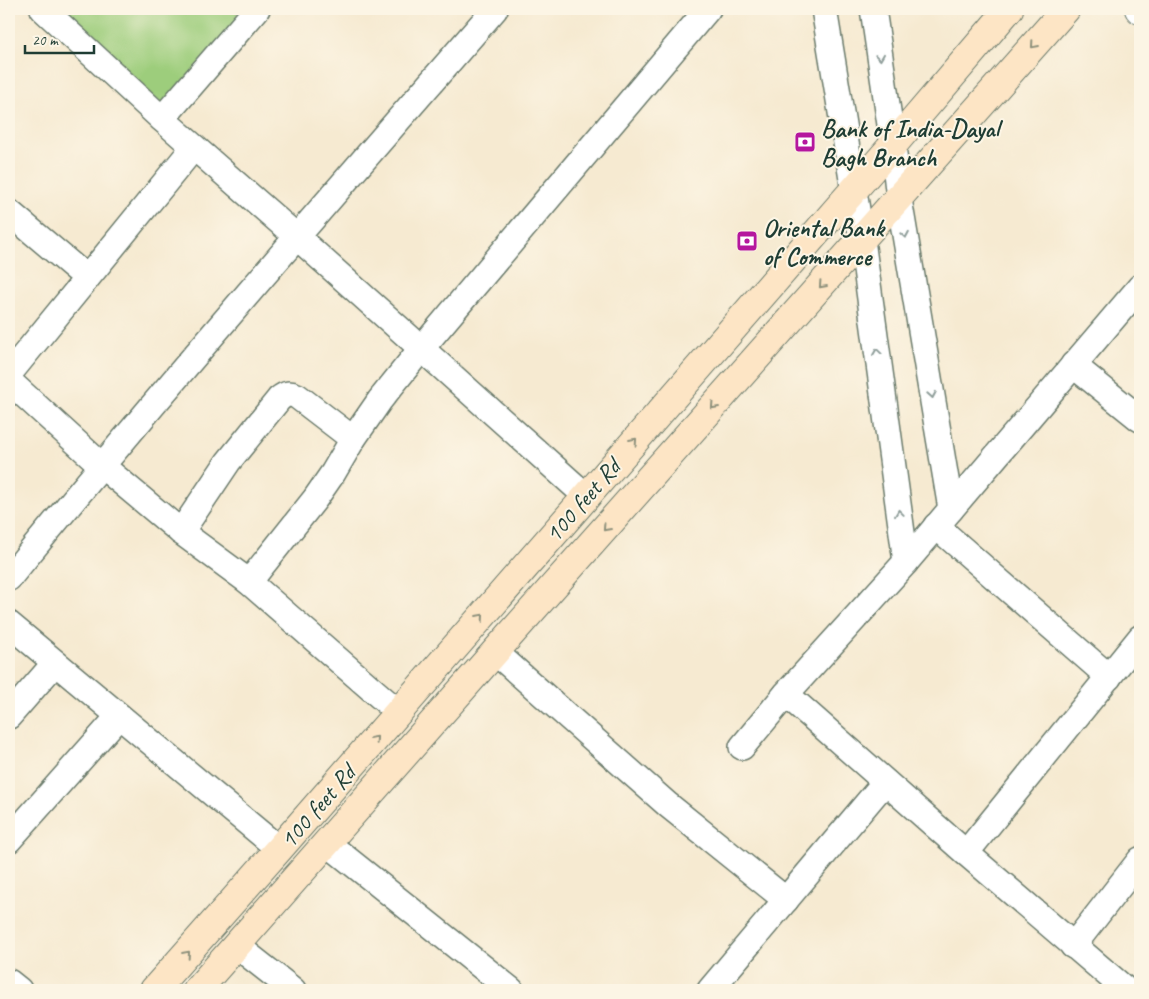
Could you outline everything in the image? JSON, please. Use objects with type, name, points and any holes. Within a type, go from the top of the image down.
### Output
[{"type":"main road","name":"100 feet Rd","points":[[154,990],[893,145],[1009,9]]},
{"type":"main road","points":[[197,990],[1066,9]]},
{"type":"street","points":[[43,9],[162,119],[297,237],[586,496]]},
{"type":"street","points":[[162,119],[257,9]]},
{"type":"street","points":[[9,578],[101,465],[495,9]]},
{"type":"street","points":[[249,582],[315,500],[380,400],[421,348],[708,9]]},
{"type":"street","points":[[824,9],[862,240],[906,562]]},
{"type":"street","points":[[873,9],[944,517],[1108,677]]},
{"type":"street","points":[[9,374],[194,147]]},
{"type":"street","points":[[9,212],[87,278]]},
{"type":"street","points":[[742,747],[786,694],[906,562],[1140,287]]},
{"type":"street","points":[[1073,365],[1140,419]]},
{"type":"street","points":[[9,381],[101,465],[182,532],[249,582],[398,712]]},
{"type":"street","points":[[182,532],[228,462],[279,398],[285,394],[290,393],[297,396],[353,439]]},
{"type":"street","points":[[9,624],[279,849]]},
{"type":"street","points":[[966,853],[1140,638]]},
{"type":"street","points":[[495,652],[668,805],[786,900]]},
{"type":"street","points":[[9,716],[55,663]]},
{"type":"street","points":[[786,694],[966,853],[1126,990]]},
{"type":"street","points":[[9,840],[120,716]]},
{"type":"street","points":[[710,990],[885,782]]},
{"type":"street","points":[[327,843],[511,990]]},
{"type":"street","points":[[1073,946],[1140,860]]},
{"type":"street","points":[[236,946],[293,990]]},
{"type":"street","points":[[9,982],[19,990]]},
{"type":"green space","points":[[47,9],[233,9],[246,21],[162,119]]},
{"type":"place","name":"Bank of India-Dayal Bagh Branch","points":[[805,142]]},
{"type":"place","name":"Oriental Bank of Commerce","points":[[747,241]]}]
